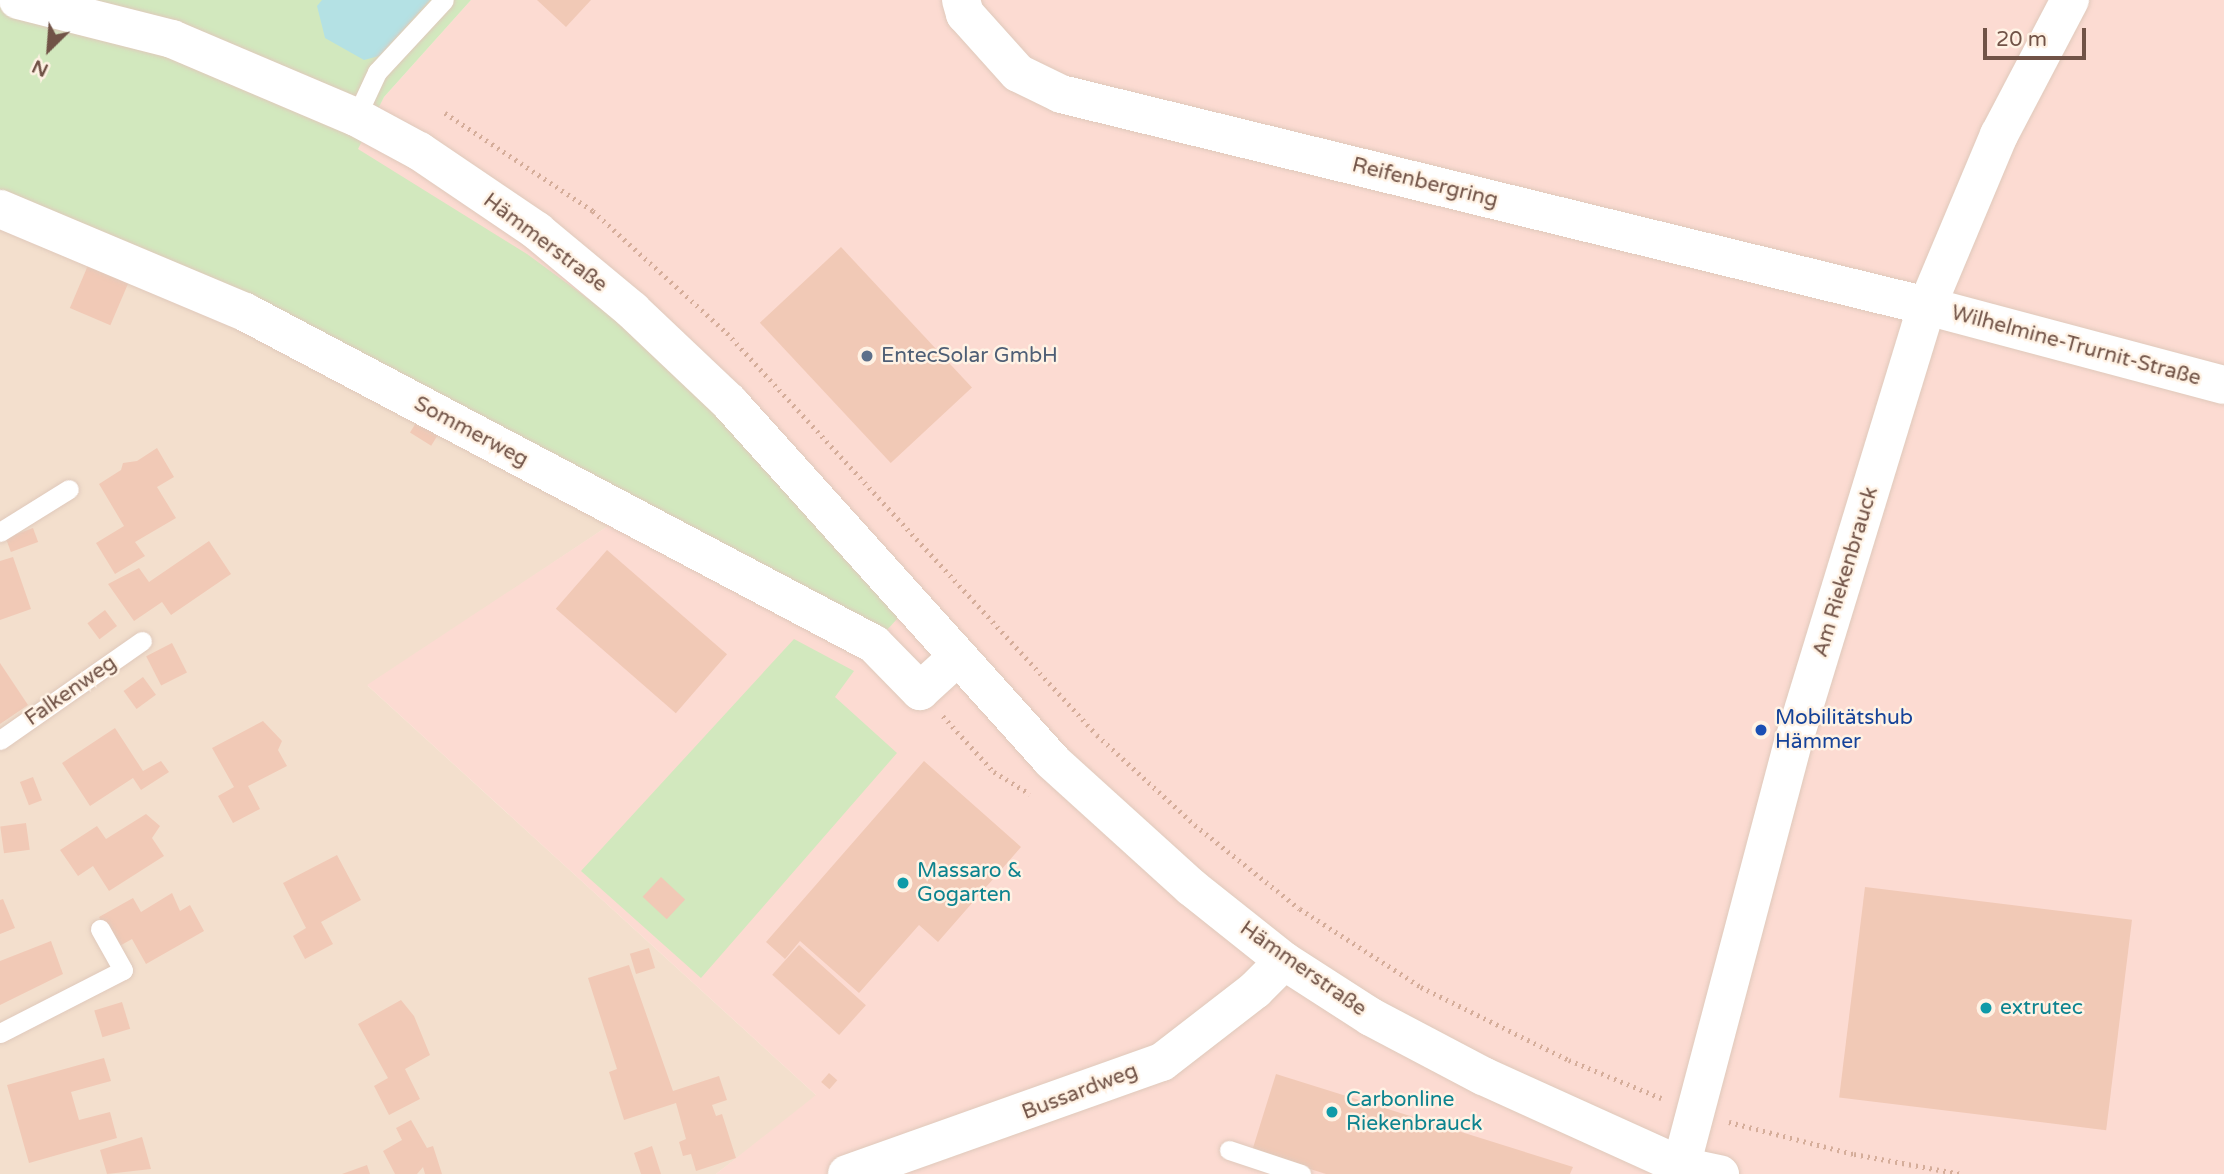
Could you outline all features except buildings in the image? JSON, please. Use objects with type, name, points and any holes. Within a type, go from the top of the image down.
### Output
[{"type":"street","name":"Hämmerstraße","points":[[19,0],[173,39],[356,117],[419,151],[537,231],[632,310],[729,402],[956,658],[1052,761],[1191,887],[1284,961],[1371,1017],[1483,1076],[1680,1170],[1720,1174]]},
{"type":"street","name":"Reifenbergring","points":[[961,0],[965,14],[1018,73],[1060,94],[1927,306]]},
{"type":"street","name":"Am Riekenbrauck","points":[[1680,1170],[1693,1111],[1794,740],[1927,306],[1999,135],[2070,0]]},
{"type":"street","name":"Sommerweg","points":[[0,209],[142,265],[257,318],[873,643],[920,691],[956,658]]},
{"type":"street","name":"Wilhelmine-Trurnit-Straße","points":[[1927,306],[2224,385]]},
{"type":"street","name":"Bussardweg","points":[[847,1174],[1162,1062],[1255,990],[1284,961]]},
{"type":"lane","points":[[356,117],[377,72],[444,0]]},
{"type":"lane","points":[[0,532],[69,489]]},
{"type":"lane","name":"Falkenweg","points":[[0,740],[142,641]]},
{"type":"lane","points":[[0,1033],[123,970],[100,929]]},
{"type":"lane","points":[[1229,1150],[1301,1174]]},
{"type":"path","points":[[445,113],[593,211],[727,332],[1097,735],[1195,825],[1300,909],[1421,987],[1569,1060],[1693,1111],[1854,1154],[1961,1174]]},
{"type":"shaded area","points":[[471,0],[2224,0],[2224,1174],[716,1174],[816,1095],[367,685],[626,514],[357,149],[384,97]]},
{"type":"shaded area","points":[[0,212],[626,514],[368,686],[817,1096],[716,1174],[0,1174]]},
{"type":"green space","points":[[0,0],[471,0],[384,97],[358,149],[527,254],[729,402],[909,606],[874,644],[0,212]]},
{"type":"green space","points":[[794,639],[854,671],[835,697],[897,753],[701,978],[581,871]]},
{"type":"water","points":[[322,0],[430,0],[379,56],[364,60],[325,38],[317,6]]},
{"type":"place","name":"EntecSolar GmbH","points":[[867,356]]},
{"type":"place","name":"Mobilitätshub Hämmer","points":[[1761,730]]},
{"type":"place","name":"Massaro & Gogarten","points":[[903,883]]},
{"type":"place","name":"extrutec","points":[[1986,1008]]},
{"type":"place","name":"Carbonline Riekenbrauck","points":[[1332,1112]]}]
